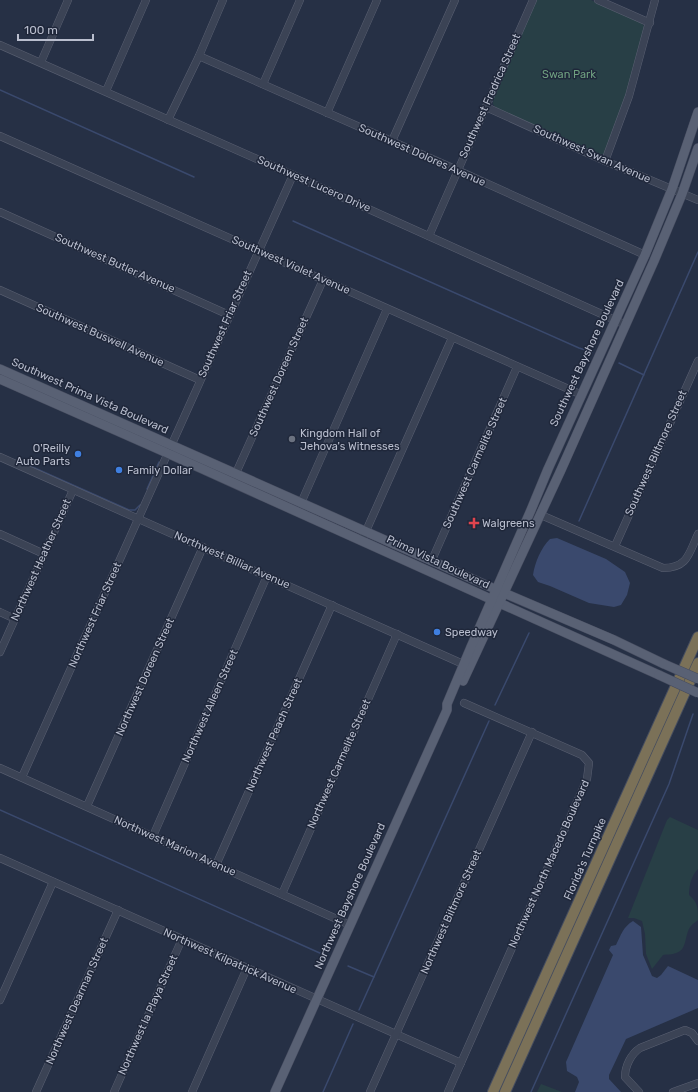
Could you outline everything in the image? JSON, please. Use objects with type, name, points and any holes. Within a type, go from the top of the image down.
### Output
[{"type":"highway","name":"Florida's Turnpike","points":[[493,1092],[698,637]]},
{"type":"highway","name":"Florida's Turnpike","points":[[505,1092],[698,663]]},
{"type":"main road","name":"Southwest Bayshore Boulevard","points":[[500,592],[565,430],[645,255],[672,189],[698,112]]},
{"type":"main road","name":"Southwest Bayshore Boulevard","points":[[495,602],[541,514],[626,325],[682,194],[698,148]]},
{"type":"main road","name":"Southwest Prima Vista Boulevard","points":[[0,369],[169,449]]},
{"type":"main road","name":"Southwest Prima Vista Boulevard","points":[[0,379],[169,449]]},
{"type":"main road","points":[[578,431],[575,420],[587,391],[587,384]]},
{"type":"main road","points":[[558,476],[557,469],[570,440],[570,436],[565,430]]},
{"type":"main road","name":"Prima Vista Boulevard","points":[[169,449],[236,473],[301,503],[495,602],[698,693]]},
{"type":"main road","name":"Prima Vista Boulevard","points":[[169,449],[364,536],[432,560],[500,592],[614,640],[698,679]]},
{"type":"main road","name":"Northwest Bayshore Boulevard","points":[[275,1092],[447,710],[447,704],[463,664],[495,602]]},
{"type":"main road","name":"Northwest Bayshore Boulevard","points":[[447,710],[452,706],[495,602]]},
{"type":"street","points":[[41,62],[68,0]]},
{"type":"street","points":[[106,91],[146,0]]},
{"type":"street","points":[[168,120],[199,56],[223,0]]},
{"type":"street","points":[[263,84],[300,0]]},
{"type":"street","points":[[327,113],[377,0]]},
{"type":"street","points":[[392,141],[454,0]]},
{"type":"street","name":"Southwest Fredrica Street","points":[[429,236],[533,0]]},
{"type":"street","points":[[598,0],[650,23]]},
{"type":"street","points":[[606,160],[629,96],[655,0]]},
{"type":"street","name":"Southwest Lucero Drive","points":[[0,45],[106,91],[626,325]]},
{"type":"street","name":"Southwest Dolores Avenue","points":[[199,56],[645,255]]},
{"type":"street","name":"Southwest Swan Avenue","points":[[486,107],[698,200]]},
{"type":"street","name":"Southwest Violet Avenue","points":[[0,136],[582,395]]},
{"type":"street","name":"Southwest Friar Street","points":[[169,449],[293,175]]},
{"type":"street","name":"Southwest Butler Avenue","points":[[0,212],[229,315]]},
{"type":"street","name":"Southwest Doreen Street","points":[[236,473],[323,280]]},
{"type":"street","name":"Southwest Buswell Avenue","points":[[0,290],[200,380]]},
{"type":"street","points":[[301,503],[387,309]]},
{"type":"street","points":[[364,536],[452,338]]},
{"type":"street","name":"Southwest Biltmore Street","points":[[615,546],[698,360]]},
{"type":"street","name":"Southwest Carmelite Street","points":[[432,560],[517,367]]},
{"type":"street","name":"Northwest Friar Street","points":[[22,777],[169,449]]},
{"type":"street","name":"Northwest Billiar Avenue","points":[[0,457],[463,664]]},
{"type":"street","name":"Northwest Heather Street","points":[[0,652],[73,490]]},
{"type":"street","points":[[541,514],[663,568],[671,568],[683,563],[688,556],[698,534]]},
{"type":"street","points":[[0,534],[44,554]]},
{"type":"street","name":"Northwest Doreen Street","points":[[87,806],[203,547]]},
{"type":"street","name":"Northwest Aileen Street","points":[[152,836],[267,576]]},
{"type":"street","name":"Northwest Peach Street","points":[[216,864],[332,605]]},
{"type":"street","points":[[0,612],[15,618]]},
{"type":"street","name":"Northwest Carmelite Street","points":[[282,894],[396,634]]},
{"type":"street","name":"Northwest North Macedo Boulevard","points":[[448,1092],[588,778],[588,763],[582,755],[464,703]]},
{"type":"street","name":"Northwest Biltmore Street","points":[[370,1092],[532,732]]},
{"type":"street","name":"Northwest Marion Avenue","points":[[0,768],[350,925]]},
{"type":"street","name":"Northwest Kilpatrick Avenue","points":[[0,858],[461,1064]]},
{"type":"street","points":[[0,1000],[53,882]]},
{"type":"street","name":"Northwest Dearman Street","points":[[36,1092],[118,910]]},
{"type":"street","name":"Northwest la Playa Street","points":[[114,1092],[182,939]]},
{"type":"street","points":[[192,1092],[247,968]]},
{"type":"street","points":[[639,1092],[625,1076],[625,1070],[634,1052],[640,1048],[686,1030],[692,1033],[698,1041]]},
{"type":"street","points":[[672,1092],[697,1086]]},
{"type":"green space","name":"Swan Park","points":[[536,0],[591,0],[641,22],[644,26],[645,31],[617,123],[604,154],[598,155],[496,108],[493,104],[494,96]]},
{"type":"green space","points":[[670,817],[698,830],[698,869],[691,881],[689,895],[697,906],[698,920],[692,924],[689,929],[682,949],[674,954],[663,955],[652,969],[646,954],[645,934],[642,921],[634,918],[628,918],[667,820]]},
{"type":"green space","points":[[541,1084],[562,1092],[537,1092]]},
{"type":"water","points":[[557,538],[606,559],[625,572],[630,583],[627,595],[621,605],[614,607],[589,603],[538,582],[533,575],[535,565],[550,539]]},
{"type":"water","points":[[633,921],[641,927],[643,955],[652,976],[657,978],[668,966],[698,980],[698,1008],[626,1039],[609,1075],[609,1079],[621,1092],[575,1092],[579,1082],[577,1077],[567,1071],[566,1062],[613,955],[609,950],[611,946],[616,945],[625,929]]},
{"type":"waterway","points":[[0,90],[194,177]]},
{"type":"waterway","points":[[293,221],[579,348],[592,352]]},
{"type":"waterway","points":[[579,521],[698,252]]},
{"type":"waterway","points":[[619,363],[644,375]]},
{"type":"waterway","points":[[19,461],[129,510],[135,510],[140,505]]},
{"type":"waterway","points":[[147,489],[159,462]]},
{"type":"waterway","points":[[495,705],[529,633]]},
{"type":"waterway","points":[[531,1092],[669,784],[693,714]]},
{"type":"waterway","points":[[359,1010],[489,721]]},
{"type":"waterway","points":[[0,810],[322,954]]},
{"type":"waterway","points":[[348,966],[374,977]]},
{"type":"waterway","points":[[323,1092],[353,1024]]},
{"type":"place","name":"Kingdom Hall of Jehova's Witnesses","points":[[292,439]]},
{"type":"place","name":"O'Reilly Auto Parts","points":[[78,454]]},
{"type":"place","name":"Family Dollar","points":[[119,470]]},
{"type":"place","name":"Walgreens","points":[[474,523]]},
{"type":"place","name":"Speedway","points":[[437,632]]}]
